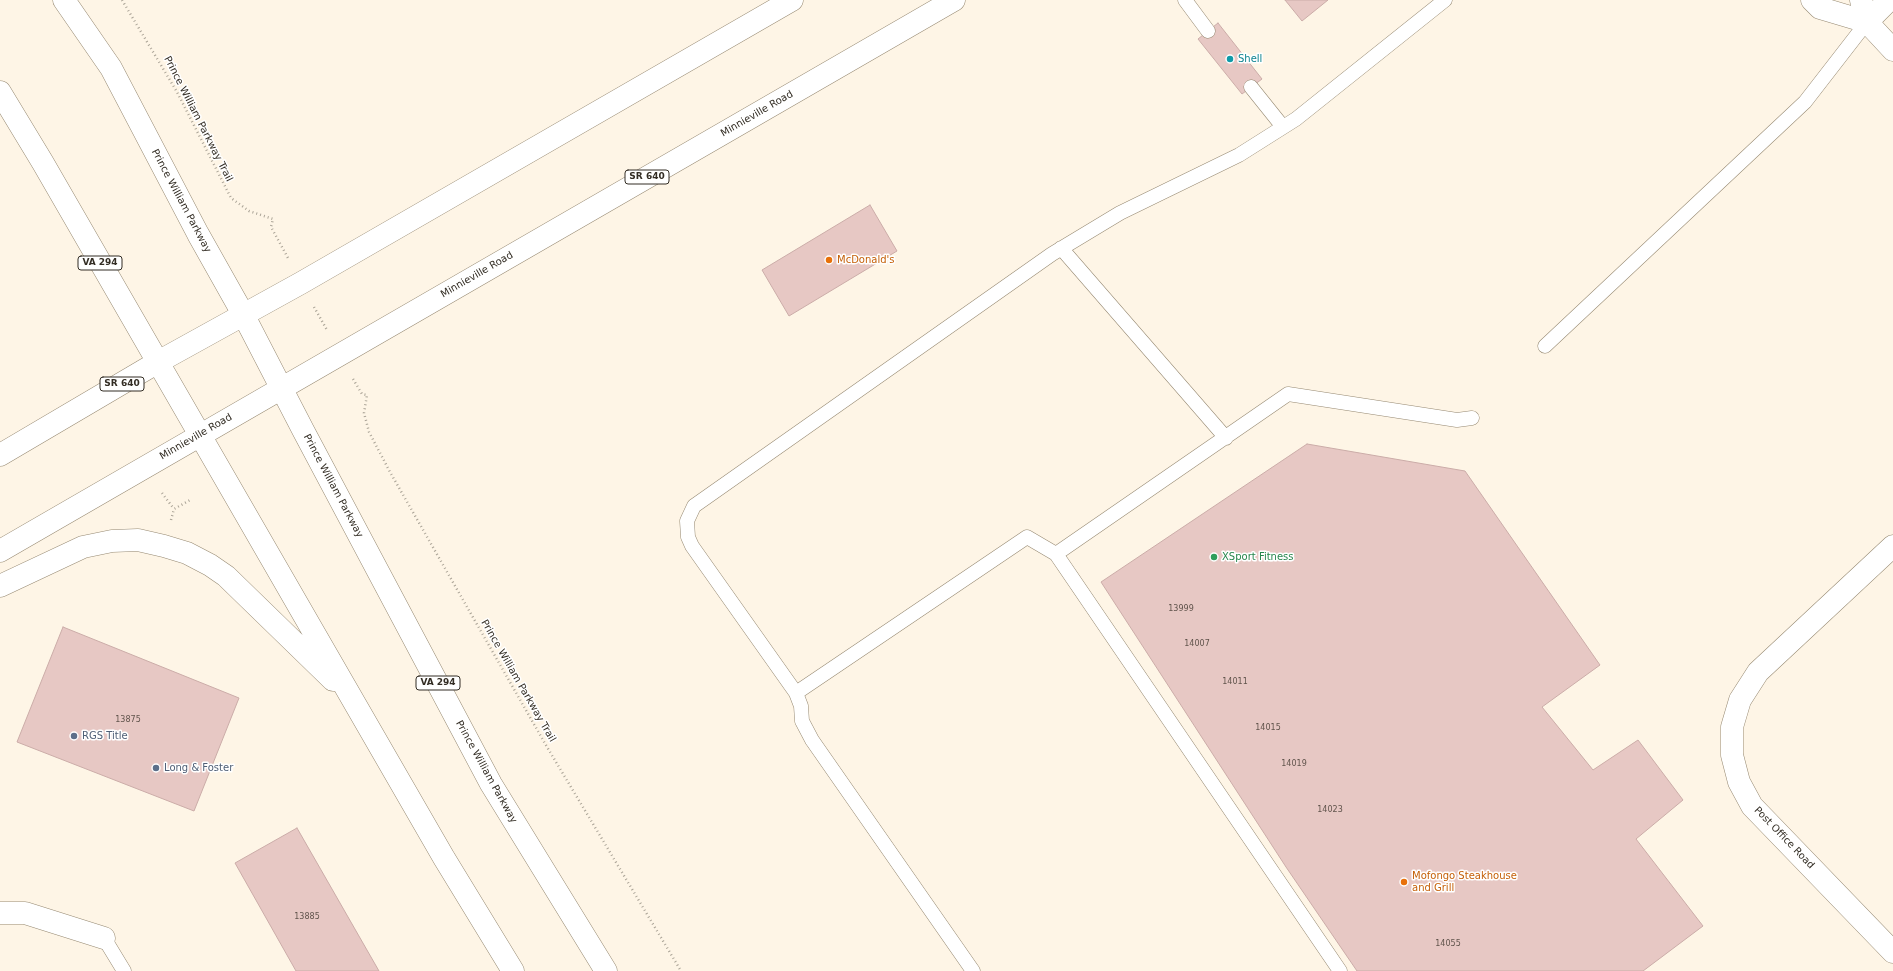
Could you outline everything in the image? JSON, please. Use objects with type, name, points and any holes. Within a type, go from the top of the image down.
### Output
[{"type":"main road","name":"Prince William Parkway","points":[[64,0],[111,68],[198,234],[243,314],[491,784],[606,971]]},
{"type":"main road","name":"SR 640","points":[[0,455],[158,362],[314,276],[792,0]]},
{"type":"main road","name":"Minnieville Road","points":[[0,551],[954,0]]},
{"type":"main road","points":[[1812,0],[1820,8],[1867,22]]},
{"type":"main road","points":[[1861,0],[1867,22],[1893,50]]},
{"type":"main road","points":[[1867,22],[1889,0]]},
{"type":"main road","name":"VA 294","points":[[0,92],[43,163],[444,858],[513,971]]},
{"type":"main road","points":[[0,586],[83,547],[112,541],[138,540],[164,546],[187,554],[210,565],[226,576],[352,697]]},
{"type":"main road","name":"Post Office Road","points":[[1893,546],[1758,672],[1740,700],[1732,727],[1732,755],[1738,782],[1752,806],[1893,952]]},
{"type":"main road","points":[[0,914],[13,912],[25,913],[104,938]]},
{"type":"lane","points":[[1185,0],[1208,31]]},
{"type":"lane","points":[[973,971],[812,740],[802,721],[801,706],[796,694],[692,546],[688,537],[687,521],[694,506],[1061,248],[1120,213],[1239,155],[1296,119],[1445,0]]},
{"type":"lane","points":[[1545,346],[1805,102],[1867,22]]},
{"type":"lane","points":[[1251,87],[1283,127]]},
{"type":"lane","points":[[1061,248],[1226,438]]},
{"type":"lane","points":[[1056,554],[1288,394],[1457,420],[1472,418]]},
{"type":"lane","points":[[796,694],[1027,537],[1056,554],[1340,971]]},
{"type":"lane","points":[[104,938],[124,971]]},
{"type":"path","name":"Prince William Parkway Trail","points":[[122,0],[177,92],[231,198],[249,211],[273,219],[271,227]]},
{"type":"path","name":"Prince William Parkway Trail","points":[[362,394],[367,395],[364,413],[369,432],[390,472],[547,747],[681,971]]},
{"type":"path","points":[[162,493],[174,509],[192,499]]},
{"type":"building","points":[[1285,0],[1328,0],[1302,21]]},
{"type":"building","name":"Shell","points":[[1218,23],[1262,79],[1242,94],[1198,39]]},
{"type":"building","name":"McDonald's","points":[[870,205],[897,251],[789,316],[762,270]]},
{"type":"building","points":[[1307,444],[1465,471],[1600,665],[1542,707],[1593,770],[1638,740],[1683,800],[1636,839],[1703,926],[1643,971],[1357,971],[1286,867],[1101,582]]},
{"type":"building","points":[[63,627],[239,698],[194,811],[17,742]]},
{"type":"building","points":[[297,828],[379,971],[296,971],[235,863]]},
{"type":"place","name":"Shell","points":[[1230,59]]},
{"type":"place","name":"McDonald's","points":[[829,260]]},
{"type":"place","name":"XSport Fitness","points":[[1214,557]]},
{"type":"place","name":"RGS Title","points":[[74,736]]},
{"type":"place","name":"Long & Foster","points":[[156,768]]},
{"type":"place","name":"Mofongo Steakhouse and Grill","points":[[1404,882]]}]
